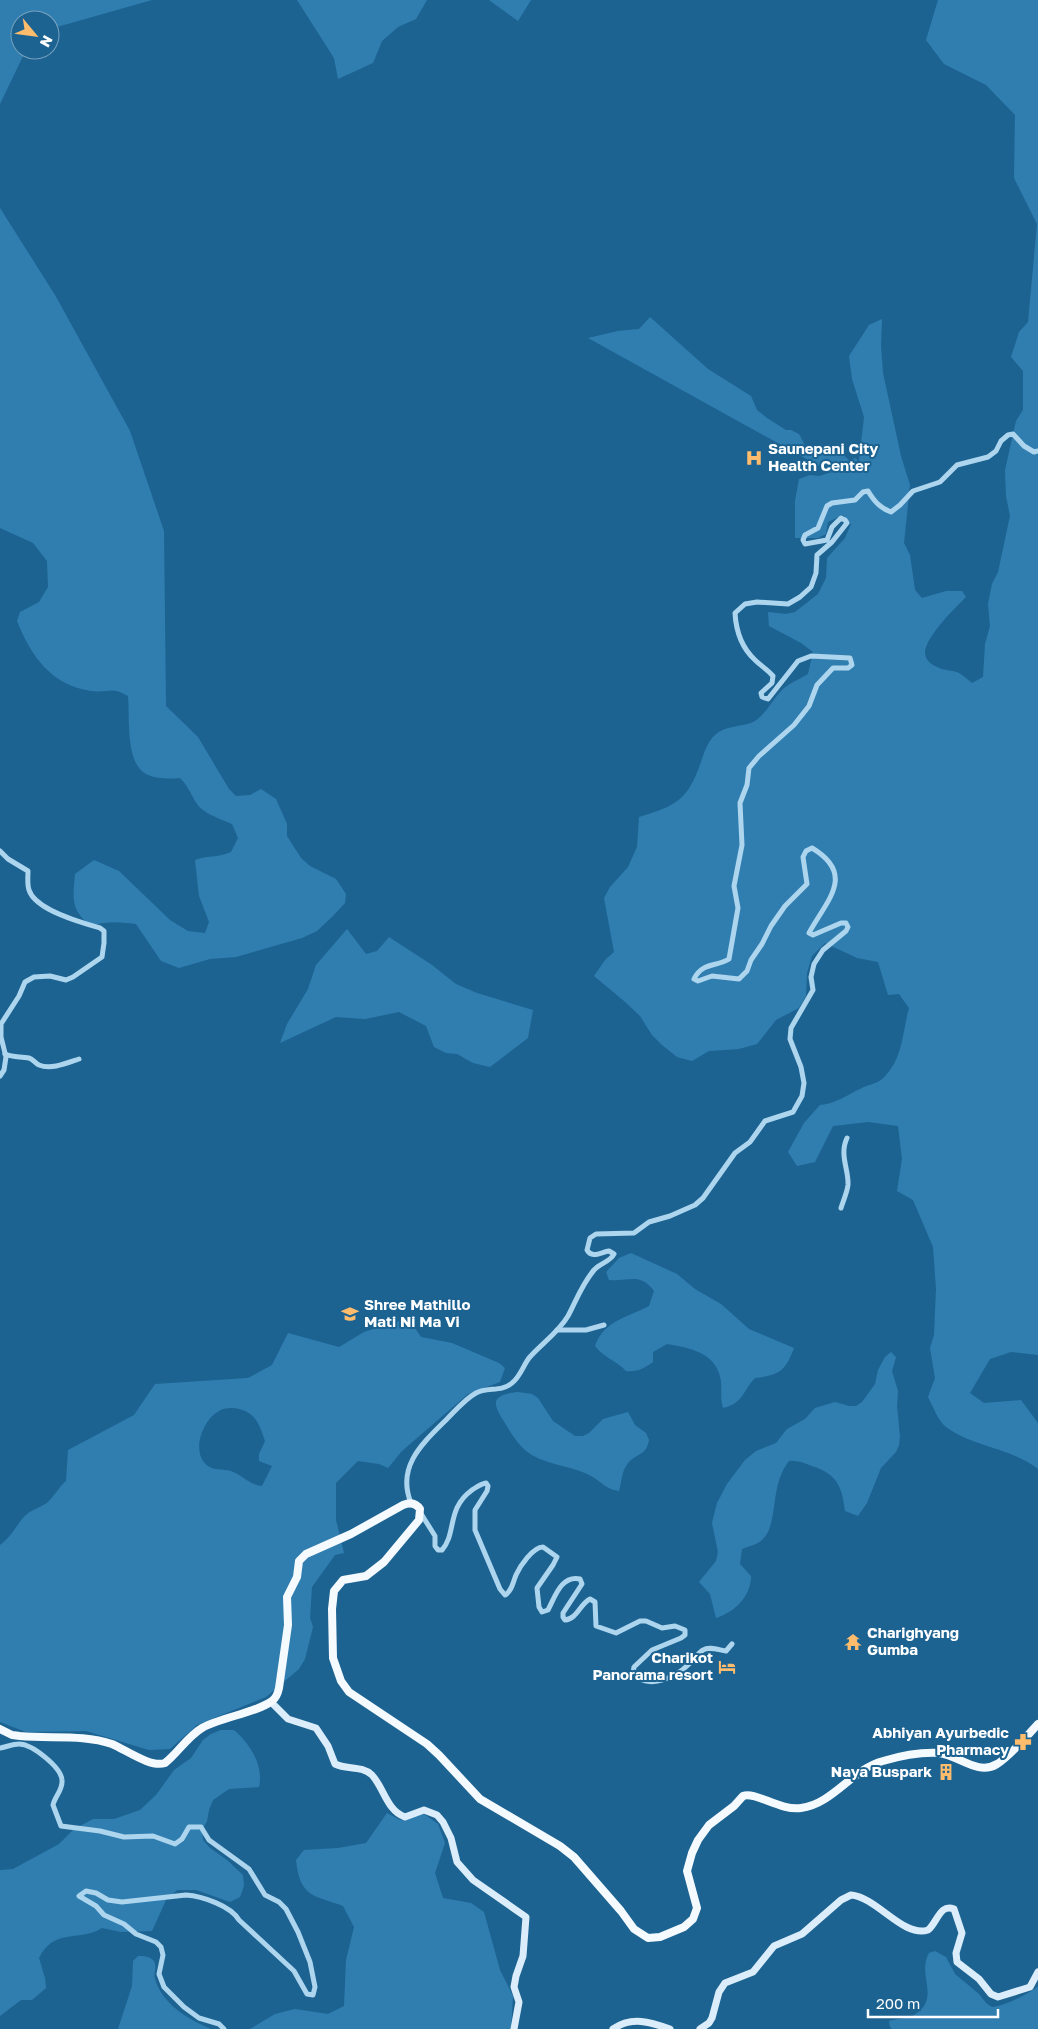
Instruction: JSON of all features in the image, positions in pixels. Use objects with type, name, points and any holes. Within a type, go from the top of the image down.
[{"type":"main road","points":[[0,1728],[12,1735],[99,1741],[114,1745],[151,1763],[162,1764],[173,1757],[190,1737],[202,1728],[271,1702],[276,1696],[280,1688],[288,1625],[287,1597],[297,1577],[301,1558],[410,1503],[418,1507],[420,1512],[416,1525],[378,1568],[366,1576],[343,1580],[336,1588],[332,1602],[332,1649],[336,1669],[341,1681],[353,1696],[416,1736],[435,1751],[480,1799],[554,1842],[574,1857],[621,1911],[634,1929],[648,1938],[660,1937],[684,1927],[693,1919],[697,1908],[687,1871],[692,1853],[698,1840],[709,1825],[734,1806],[743,1796],[754,1795],[770,1804],[786,1808],[808,1807],[874,1764],[908,1755],[941,1754],[969,1765],[993,1766],[1002,1760],[1038,1724]]},
{"type":"main road","points":[[271,1702],[288,1719],[316,1728],[328,1746],[335,1764],[369,1772],[381,1786],[395,1812],[405,1817],[424,1810],[437,1815],[451,1838],[455,1857],[463,1870],[482,1889],[526,1917],[523,1956],[514,1987],[519,2002],[514,2029]]},
{"type":"main road","points":[[700,2029],[709,2023],[712,2018],[719,1992],[725,1983],[753,1972],[774,1946],[802,1934],[841,1900],[851,1895],[863,1899],[903,1925],[916,1931],[928,1930],[943,1909],[950,1907],[954,1909],[962,1929],[962,1937],[956,1953],[958,1962],[979,1979],[994,1996],[1002,1997],[1030,1987],[1038,1972]]},
{"type":"main road","points":[[613,2029],[626,2022],[640,2020],[670,2029]]},
{"type":"street","points":[[410,1503],[406,1493],[409,1464],[427,1439],[463,1403],[476,1394],[485,1390],[507,1387],[514,1382],[527,1361],[541,1344],[568,1317],[577,1296],[594,1271],[601,1264],[612,1259],[614,1254],[609,1251],[594,1255],[589,1254],[587,1250],[590,1238],[596,1234],[634,1233],[649,1222],[678,1213],[695,1205],[704,1198],[731,1158],[750,1142],[764,1121],[793,1112],[797,1108],[802,1096],[804,1083],[801,1067],[790,1039],[791,1028],[812,990],[811,977],[814,964],[823,950],[846,931],[848,926],[846,923],[841,923],[813,935],[809,933],[835,888],[836,875],[833,868],[812,848],[806,851],[803,857],[807,884],[785,906],[771,926],[751,960],[747,971],[739,980],[712,976],[698,981],[694,979],[697,972],[715,962],[724,962],[729,959],[738,908],[734,886],[742,845],[740,803],[747,785],[749,768],[759,756],[794,725],[809,706],[817,685],[833,668],[848,668],[852,665],[850,658],[811,656],[798,661],[768,699],[762,697],[761,693],[772,682],[773,676],[754,660],[742,644],[736,630],[735,613],[745,604],[757,602],[788,604],[800,597],[811,587],[816,574],[815,561],[817,555],[832,542],[847,524],[841,518],[832,527],[827,540],[805,544],[803,540],[805,535],[818,528],[827,506],[832,503],[855,500],[863,492],[868,491],[875,502],[883,509],[891,512],[913,491],[940,482],[957,465],[988,457],[996,451],[1001,441],[1008,435],[1013,434],[1024,446],[1034,452],[1038,450]]},
{"type":"street","points":[[0,851],[8,859],[28,871],[27,882],[29,892],[35,900],[61,916],[100,928],[104,931],[102,957],[73,977],[66,980],[50,976],[34,977],[25,982],[16,1002],[1,1024],[1,1037],[5,1054],[4,1070],[0,1076]]},
{"type":"street","points":[[5,1054],[15,1058],[30,1058],[38,1064],[49,1066],[60,1066],[79,1059]]},
{"type":"street","points":[[841,1208],[848,1184],[844,1165],[845,1142],[847,1138]]},
{"type":"street","points":[[557,1330],[586,1330],[604,1325]]},
{"type":"street","points":[[420,1512],[435,1536],[435,1546],[438,1550],[442,1550],[448,1541],[458,1504],[480,1484],[486,1484],[488,1486],[487,1491],[475,1510],[475,1530],[500,1589],[505,1595],[509,1592],[516,1574],[534,1550],[542,1547],[557,1557],[537,1588],[539,1607],[542,1612],[548,1610],[561,1585],[576,1578],[580,1579],[582,1584],[563,1613],[565,1620],[573,1618],[586,1602],[594,1600],[596,1626],[610,1632],[616,1633],[646,1621],[662,1628],[675,1626],[685,1630],[685,1635],[681,1638],[652,1650],[634,1667],[633,1673],[648,1681],[664,1680],[688,1665],[702,1650],[710,1648],[726,1651],[732,1644]]},
{"type":"street","points":[[0,1748],[20,1744],[36,1749],[59,1770],[62,1780],[61,1789],[53,1805],[61,1826],[100,1831],[124,1838],[153,1836],[175,1844],[182,1839],[191,1826],[201,1827],[209,1840],[249,1869],[265,1895],[279,1902],[286,1909],[310,1962],[315,1986],[313,1995],[307,1994],[294,1971],[239,1920],[234,1912],[215,1903],[186,1895],[122,1902],[108,1900],[96,1893],[86,1891],[79,1896],[96,1906],[104,1915],[124,1924],[136,1934],[156,1942],[161,1947],[163,1955],[159,1974],[164,1987],[184,2007],[199,2018],[219,2024],[224,2029]]},
{"type":"shaded area","points":[[0,0],[152,0],[60,26],[60,10],[10,10],[10,60],[21,60],[0,104]]},
{"type":"shaded area","points":[[297,0],[427,0],[416,19],[398,27],[382,41],[373,63],[338,79],[334,58]]},
{"type":"shaded area","points":[[489,0],[531,0],[518,21]]},
{"type":"shaded area","points":[[938,0],[1038,0],[1038,1355],[1011,1352],[990,1359],[970,1393],[984,1403],[1021,1400],[1038,1423],[1038,1469],[1016,1456],[968,1439],[946,1427],[938,1417],[928,1397],[935,1378],[930,1348],[934,1335],[936,1289],[933,1247],[913,1200],[897,1191],[902,1159],[898,1126],[868,1122],[833,1126],[815,1162],[797,1166],[788,1152],[804,1123],[820,1105],[836,1101],[881,1080],[888,1073],[898,1056],[909,1008],[899,994],[888,995],[878,962],[857,958],[825,943],[812,956],[807,973],[806,996],[799,1008],[776,1020],[757,1044],[739,1049],[709,1051],[692,1061],[677,1057],[662,1045],[652,1035],[640,1016],[594,976],[605,960],[614,952],[604,898],[610,887],[628,867],[637,847],[639,817],[662,809],[679,800],[691,785],[708,744],[715,735],[727,728],[756,721],[778,694],[791,683],[808,674],[813,652],[801,643],[769,626],[768,612],[786,614],[795,612],[818,594],[826,578],[827,558],[845,538],[851,524],[843,515],[828,522],[826,534],[818,538],[795,538],[795,501],[799,479],[810,475],[819,476],[849,468],[859,461],[864,417],[852,379],[849,356],[869,325],[882,319],[883,373],[901,456],[910,485],[904,543],[910,555],[915,590],[922,598],[946,591],[962,591],[966,597],[935,631],[926,646],[925,656],[933,665],[959,673],[972,683],[983,677],[985,644],[990,626],[988,604],[992,584],[998,572],[1010,516],[1006,496],[1005,470],[1016,421],[1023,410],[1023,371],[1011,357],[1019,332],[1028,322],[1037,224],[1014,178],[1015,115],[986,85],[944,64],[926,40]]},
{"type":"shaded area","points":[[0,208],[55,295],[130,431],[164,531],[166,706],[198,737],[229,789],[236,796],[250,795],[261,789],[276,799],[287,824],[287,836],[301,858],[310,866],[336,879],[346,894],[345,903],[333,916],[317,931],[302,938],[236,957],[210,959],[179,968],[161,961],[136,924],[113,922],[91,926],[76,909],[74,903],[75,874],[94,860],[119,871],[170,920],[188,931],[205,933],[209,922],[199,896],[195,860],[231,852],[238,838],[232,824],[200,807],[180,778],[154,777],[146,774],[139,768],[132,750],[130,738],[128,696],[113,691],[91,691],[77,688],[54,675],[36,657],[17,621],[20,612],[39,602],[48,587],[47,561],[33,543],[0,528]]},
{"type":"shaded area","points":[[650,317],[708,369],[751,396],[757,410],[767,418],[786,430],[799,434],[807,449],[823,455],[839,451],[850,461],[855,458],[858,460],[851,465],[830,472],[588,338],[618,331],[639,329]]},
{"type":"shaded area","points":[[347,929],[366,954],[377,951],[389,937],[432,965],[456,984],[477,993],[533,1010],[528,1038],[490,1067],[473,1063],[457,1054],[446,1053],[434,1047],[426,1026],[399,1012],[365,1019],[336,1017],[280,1043],[287,1024],[308,989],[316,965]]},
{"type":"shaded area","points":[[631,1253],[677,1274],[695,1289],[721,1304],[749,1329],[794,1348],[784,1367],[776,1374],[755,1378],[735,1403],[723,1408],[719,1372],[708,1358],[694,1350],[667,1344],[653,1352],[653,1362],[640,1370],[626,1371],[595,1346],[604,1330],[618,1320],[649,1306],[654,1291],[649,1285],[634,1279],[609,1280],[606,1272],[619,1258]]},
{"type":"shaded area","points":[[408,1318],[421,1337],[452,1343],[499,1363],[505,1368],[500,1382],[468,1394],[402,1451],[388,1468],[379,1464],[358,1461],[336,1483],[336,1520],[344,1553],[335,1555],[312,1587],[310,1618],[313,1627],[305,1659],[299,1669],[266,1697],[197,1725],[170,1749],[149,1750],[86,1731],[26,1732],[0,1722],[0,1545],[10,1536],[25,1516],[48,1502],[66,1481],[68,1450],[134,1415],[155,1384],[248,1378],[272,1365],[288,1333],[339,1347],[364,1332]],"holes":[[[234,1408],[247,1412],[255,1419],[263,1435],[265,1441],[259,1454],[259,1461],[272,1466],[262,1486],[254,1484],[231,1471],[209,1467],[200,1455],[199,1448],[202,1433],[209,1420],[222,1409]]]},
{"type":"shaded area","points":[[891,1352],[896,1357],[892,1371],[898,1391],[899,1445],[896,1452],[881,1468],[867,1503],[858,1516],[845,1511],[840,1488],[833,1477],[820,1469],[798,1461],[789,1461],[779,1481],[768,1532],[758,1543],[742,1549],[740,1564],[751,1576],[748,1590],[741,1602],[729,1612],[716,1618],[710,1594],[699,1582],[716,1561],[718,1552],[712,1523],[717,1503],[727,1484],[745,1460],[756,1451],[776,1443],[787,1429],[805,1419],[815,1408],[835,1402],[856,1406],[862,1402],[875,1384],[878,1370],[885,1357]]},
{"type":"shaded area","points":[[518,1392],[532,1394],[538,1398],[553,1421],[575,1436],[583,1436],[589,1433],[603,1419],[628,1412],[635,1425],[646,1433],[649,1440],[646,1449],[626,1466],[619,1491],[608,1488],[586,1473],[539,1459],[524,1449],[510,1432],[496,1405],[496,1401],[502,1395]]},
{"type":"shaded area","points":[[221,1730],[234,1730],[250,1748],[258,1763],[260,1779],[259,1787],[229,1789],[213,1800],[207,1821],[202,1830],[203,1840],[210,1848],[243,1875],[244,1886],[240,1897],[230,1902],[196,1890],[177,1890],[166,1900],[152,1931],[121,1932],[102,1928],[94,1932],[52,1942],[45,1948],[39,1958],[46,1988],[32,2000],[21,2000],[0,2016],[0,1870],[13,1869],[59,1844],[74,1829],[93,1819],[114,1819],[140,1810],[156,1795],[174,1770],[191,1758],[203,1740]]},
{"type":"shaded area","points":[[387,1813],[400,1820],[424,1814],[438,1824],[445,1843],[435,1873],[443,1898],[471,1903],[484,1912],[500,1970],[513,1996],[511,2029],[250,2029],[275,2014],[295,2009],[328,2014],[344,2006],[346,1960],[354,1927],[343,1906],[316,1897],[305,1888],[301,1882],[296,1860],[304,1850],[338,1848],[366,1843]]},
{"type":"shaded area","points":[[935,1951],[946,1957],[955,1974],[992,2007],[1016,1999],[1038,1986],[1038,2029],[892,2029],[889,2021],[912,2016],[926,2002],[928,1995],[926,1962],[929,1953]]},
{"type":"shaded area","points":[[138,1956],[148,1957],[154,1962],[155,1979],[170,2004],[185,2016],[211,2029],[118,2029],[132,1986],[133,1961]]},
{"type":"place","name":"Saunepani City Health Center","points":[[754,458]]},
{"type":"place","name":"Shree Mathillo Mati Ni Ma Vi","points":[[350,1314]]},
{"type":"place","name":"Charighyang Gumba","points":[[853,1642]]},
{"type":"place","name":"Charikot Panorama resort","points":[[727,1667]]},
{"type":"place","name":"Abhiyan Ayurbedic Pharmacy","points":[[1023,1742]]},
{"type":"place","name":"Naya Buspark","points":[[946,1772]]}]
